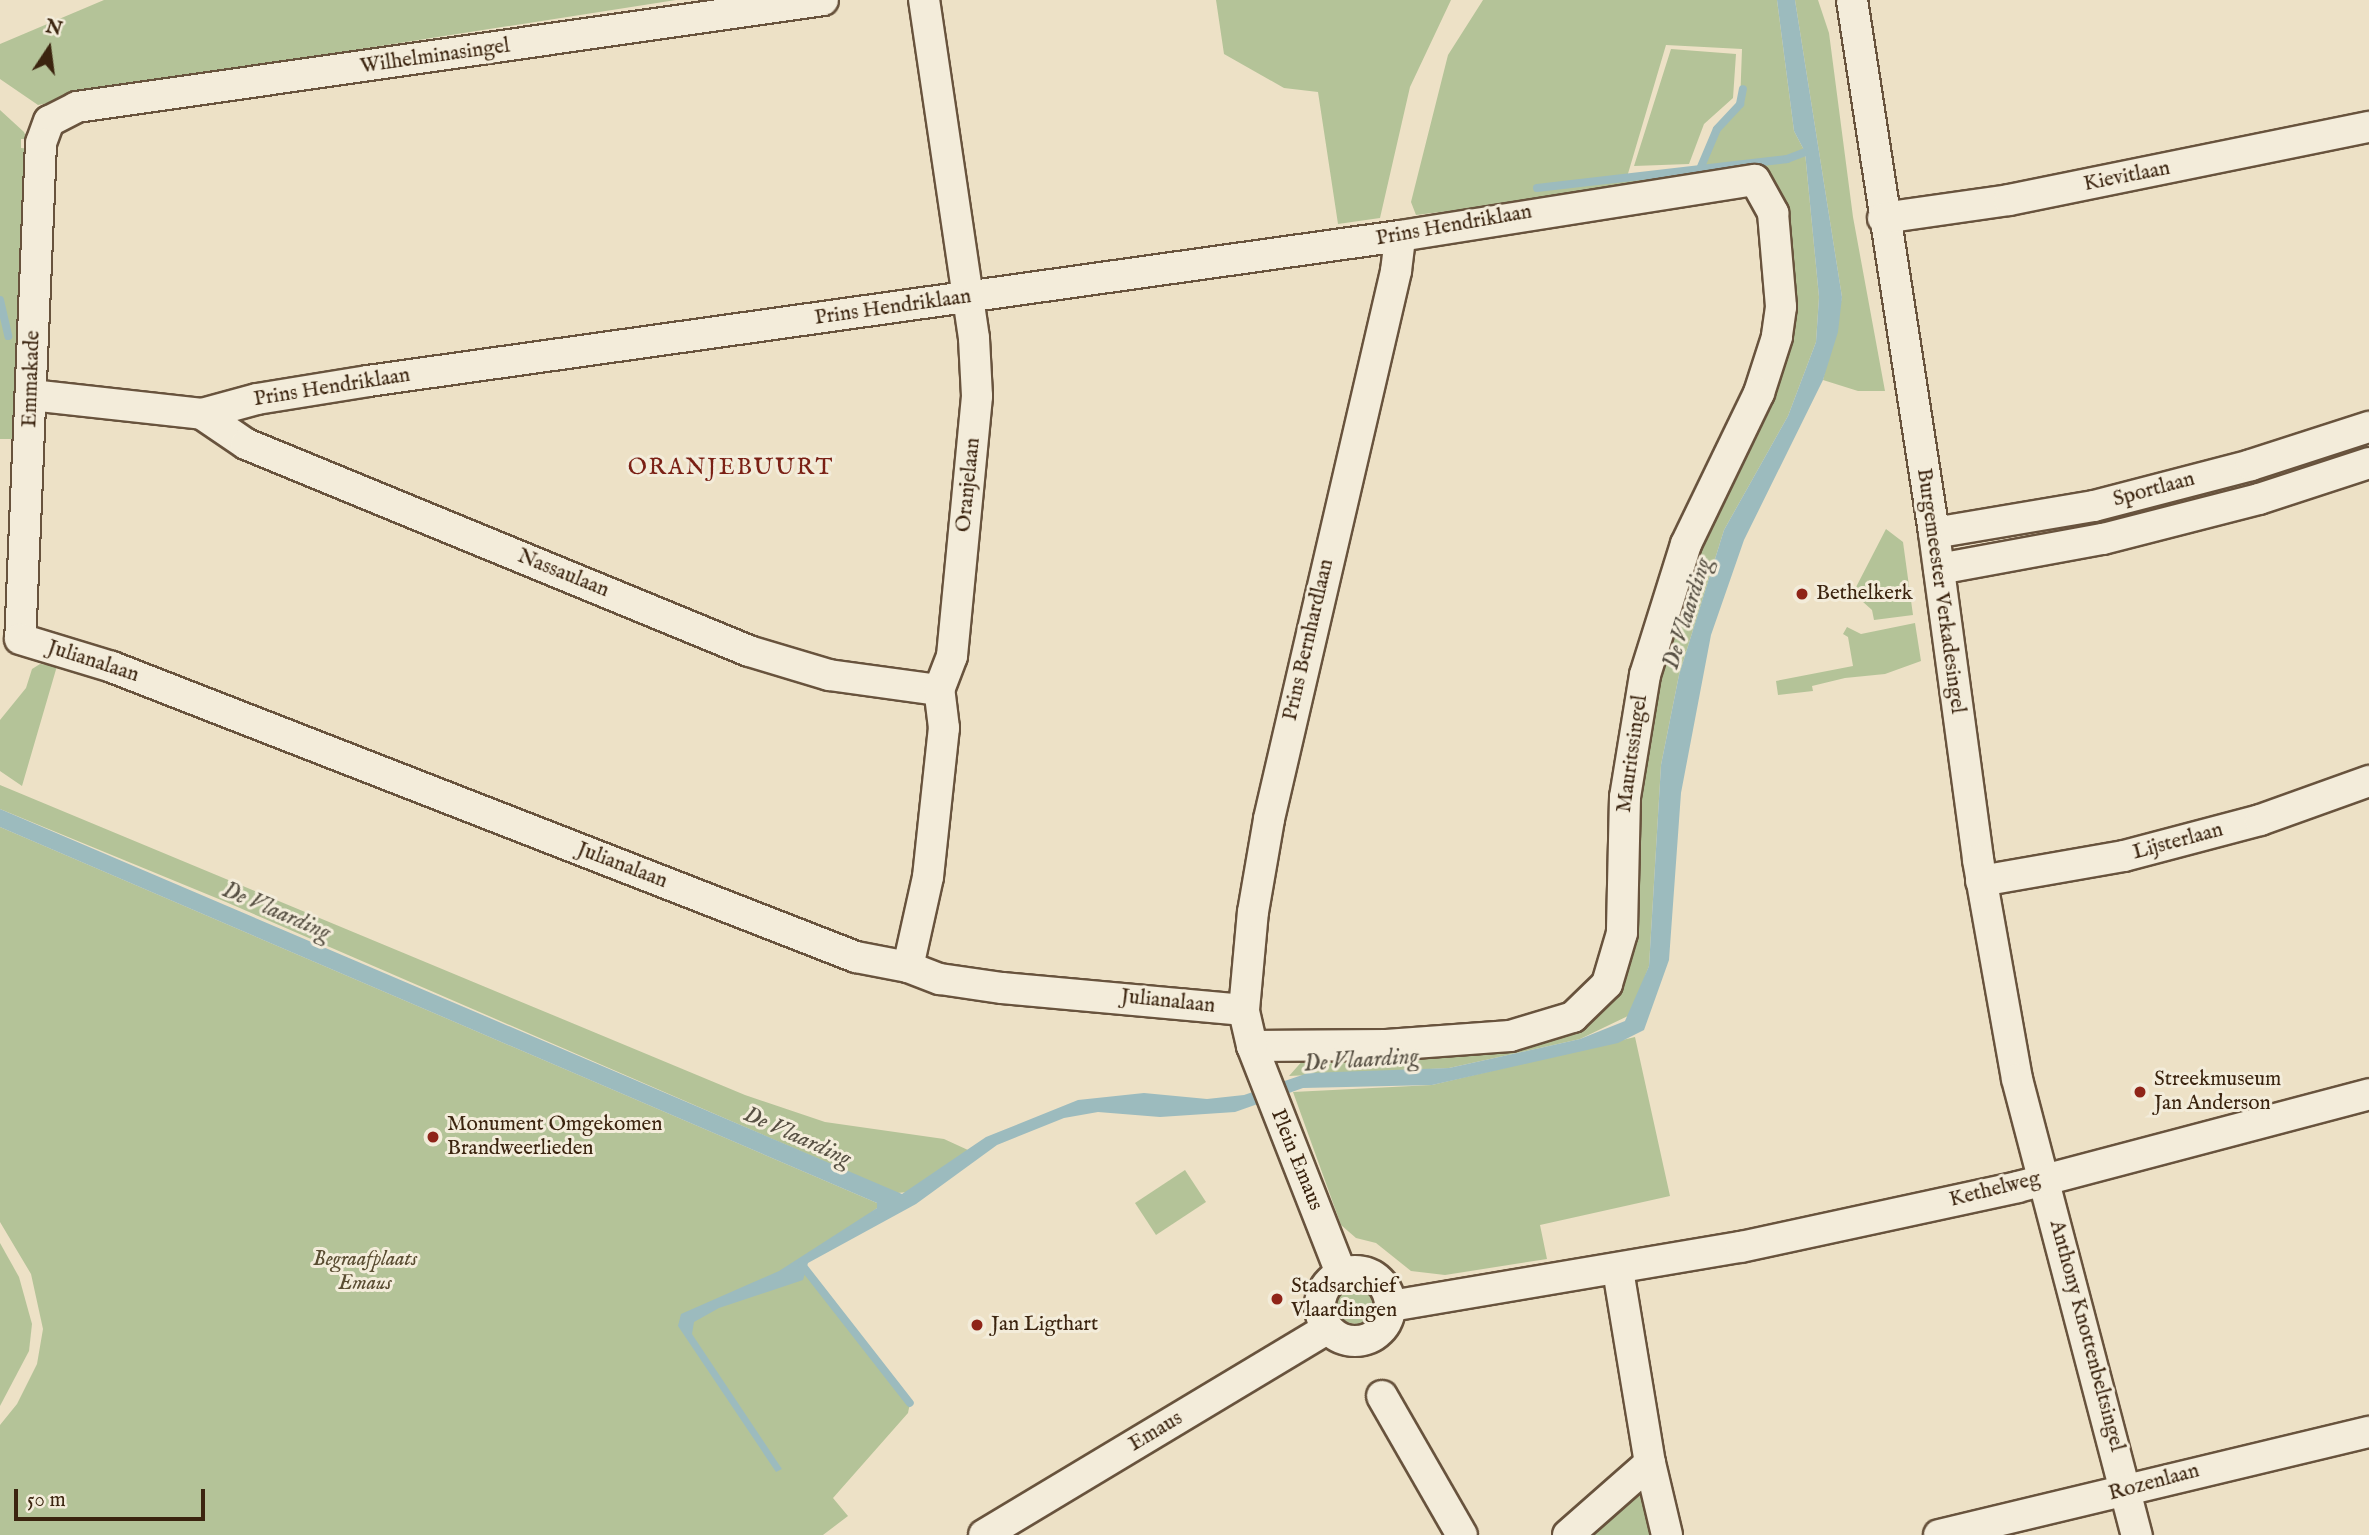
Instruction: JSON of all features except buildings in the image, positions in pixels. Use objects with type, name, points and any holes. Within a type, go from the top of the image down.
[{"type":"street","name":"Wilhelminasingel","points":[[49,121],[77,107],[823,0]]},
{"type":"street","name":"Oranjelaan","points":[[908,967],[928,877],[944,728],[939,691],[952,656],[978,396],[968,297],[924,0]]},
{"type":"street","name":"Burgemeester Verkadesingel","points":[[1852,0],[1868,83],[1883,218],[1934,533],[1981,881],[2017,1079],[2043,1179]]},
{"type":"street","name":"Emmakade","points":[[20,639],[41,143],[49,121]]},
{"type":"street","name":"Kievitlaan","points":[[1883,218],[2009,200],[2369,127]]},
{"type":"street","name":"Prins Hendriklaan","points":[[32,395],[202,414],[257,399],[368,382],[1400,236],[1755,180]]},
{"type":"street","name":"Mauritssingel","points":[[1256,1058],[1510,1036],[1573,1017],[1607,984],[1622,933],[1625,797],[1645,676],[1686,544],[1759,393],[1777,337],[1779,274],[1773,213],[1755,180]]},
{"type":"street","name":"Prins Bernhardlaan","points":[[1256,1058],[1244,1010],[1253,912],[1269,819],[1396,271],[1400,236]]},
{"type":"street","name":"Nassaulaan","points":[[202,414],[246,444],[771,659],[829,675],[939,691]]},
{"type":"street","name":"Sportlaan","points":[[1934,533],[2094,506],[2250,465],[2369,427]]},
{"type":"street","name":"Sportlaan","points":[[1939,569],[2103,539],[2259,499],[2369,463]]},
{"type":"street","name":"Julianalaan","points":[[20,639],[112,667],[856,957],[908,967],[940,979],[1002,988],[1244,1010]]},
{"type":"street","name":"Lijsterlaan","points":[[1981,881],[2124,856],[2260,820],[2369,782]]},
{"type":"street","name":"Plein Emaus","points":[[1256,1058],[1341,1273]]},
{"type":"street","name":"Kethelweg","points":[[1618,1270],[1741,1248],[2043,1179],[2369,1094]]},
{"type":"street","name":"Anthony Knottenbeltsingel","points":[[2043,1179],[2141,1484],[2137,1535]]},
{"type":"street","points":[[1359,1270],[1375,1277],[1386,1289],[1391,1306],[1383,1328],[1364,1340],[1344,1339],[1328,1328],[1321,1297],[1341,1273],[1359,1270]]},
{"type":"street","points":[[1391,1306],[1618,1270],[1650,1463],[1667,1535]]},
{"type":"street","name":"Emaus","points":[[984,1535],[1328,1328]]},
{"type":"street","points":[[1382,1396],[1462,1535]]},
{"type":"street","name":"Rozenlaan","points":[[1939,1535],[2141,1484],[2369,1432]]},
{"type":"street","points":[[1568,1535],[1650,1463]]},
{"type":"green space","points":[[104,0],[676,0],[226,70],[38,105],[0,79],[0,44]]},
{"type":"green space","points":[[1216,0],[1451,0],[1410,87],[1380,218],[1338,224],[1318,92],[1284,88],[1224,54]]},
{"type":"green space","points":[[1483,0],[1777,0],[1794,131],[1805,152],[1819,297],[1816,342],[1788,416],[1724,530],[1679,675],[1661,765],[1649,966],[1630,1015],[1580,1039],[1449,1068],[1289,1076],[1305,1058],[1383,1053],[1597,1006],[1629,847],[1655,658],[1783,337],[1751,174],[1416,215],[1411,202],[1448,55]],"holes":[[[1666,45],[1742,49],[1740,104],[1717,129],[1700,169],[1627,177]]]},
{"type":"green space","points":[[1795,0],[1818,0],[1829,33],[1853,217],[1885,391],[1858,391],[1823,380],[1842,297]]},
{"type":"green space","points":[[1671,49],[1736,54],[1733,98],[1704,124],[1689,164],[1634,166]]},
{"type":"green space","points":[[0,110],[24,132],[27,139],[21,139],[21,148],[32,149],[21,439],[0,439]]},
{"type":"green space","points":[[1886,529],[1903,542],[1913,615],[1874,620],[1872,610],[1853,593]]},
{"type":"green space","points":[[1915,623],[1921,661],[1885,674],[1845,678],[1812,686],[1813,691],[1778,695],[1776,681],[1853,666],[1848,637],[1843,634],[1847,627],[1861,634]]},
{"type":"green space","points":[[40,664],[57,666],[22,786],[0,771],[0,720],[26,688],[32,669]]},
{"type":"green space","points":[[0,785],[745,1095],[825,1122],[944,1139],[968,1150],[909,1192],[897,1193],[226,902],[0,809]]},
{"type":"green space","name":"Begraafplaats Emaus","points":[[0,827],[877,1203],[877,1208],[802,1265],[910,1403],[908,1413],[833,1498],[848,1516],[823,1535],[0,1535],[0,1425],[17,1404],[37,1364],[43,1329],[31,1274],[0,1222]]},
{"type":"green space","points":[[1635,1037],[1670,1196],[1540,1225],[1547,1259],[1445,1275],[1411,1271],[1376,1243],[1356,1238],[1341,1225],[1293,1092],[1432,1085]]},
{"type":"green space","points":[[1185,1170],[1206,1202],[1156,1235],[1135,1203]]},
{"type":"green space","points":[[0,1243],[19,1277],[32,1324],[29,1351],[0,1406]]},
{"type":"green space","points":[[1356,1286],[1369,1292],[1375,1305],[1369,1318],[1356,1324],[1343,1318],[1337,1305],[1343,1292]]},
{"type":"green space","points":[[1638,1491],[1644,1495],[1654,1535],[1583,1535]]},
{"type":"water","points":[[1777,0],[1795,0],[1842,297],[1838,332],[1823,380],[1744,540],[1711,635],[1681,793],[1669,960],[1644,1030],[1618,1043],[1432,1085],[1303,1088],[1235,1112],[1160,1117],[1098,1112],[1064,1118],[997,1145],[916,1204],[808,1263],[803,1280],[719,1308],[694,1322],[692,1334],[782,1469],[776,1472],[678,1326],[681,1314],[779,1271],[877,1208],[877,1203],[0,827],[0,809],[902,1194],[986,1137],[1078,1100],[1144,1093],[1207,1099],[1244,1095],[1308,1073],[1449,1068],[1580,1039],[1625,1021],[1649,966],[1661,765],[1679,675],[1724,530],[1788,416],[1816,342],[1819,297],[1805,152],[1794,131]]},
{"type":"waterway","points":[[1700,169],[1717,129],[1740,104],[1743,89]]},
{"type":"waterway","points":[[1537,188],[1787,159],[1805,152]]},
{"type":"waterway","points":[[0,300],[8,336]]},
{"type":"waterway","points":[[802,1265],[910,1403]]},
{"type":"place","name":"Bethelkerk","points":[[1802,594]]},
{"type":"place","name":"Streekmuseum Jan Anderson","points":[[2140,1092]]},
{"type":"place","name":"Monument Omgekomen Brandweerlieden","points":[[433,1137]]},
{"type":"place","name":"Stadsarchief Vlaardingen","points":[[1277,1299]]},
{"type":"place","name":"Jan Ligthart","points":[[977,1325]]},
{"type":"district","name":"ORANJEBUURT","points":[[731,468]]},
{"type":"water label","name":"De Vlaarding","points":[[1688,614]]},
{"type":"water label","name":"De Vlaarding","points":[[276,912]]},
{"type":"water label","name":"De Vlaarding","points":[[1361,1061]]},
{"type":"water label","name":"De Vlaarding","points":[[797,1137]]}]
